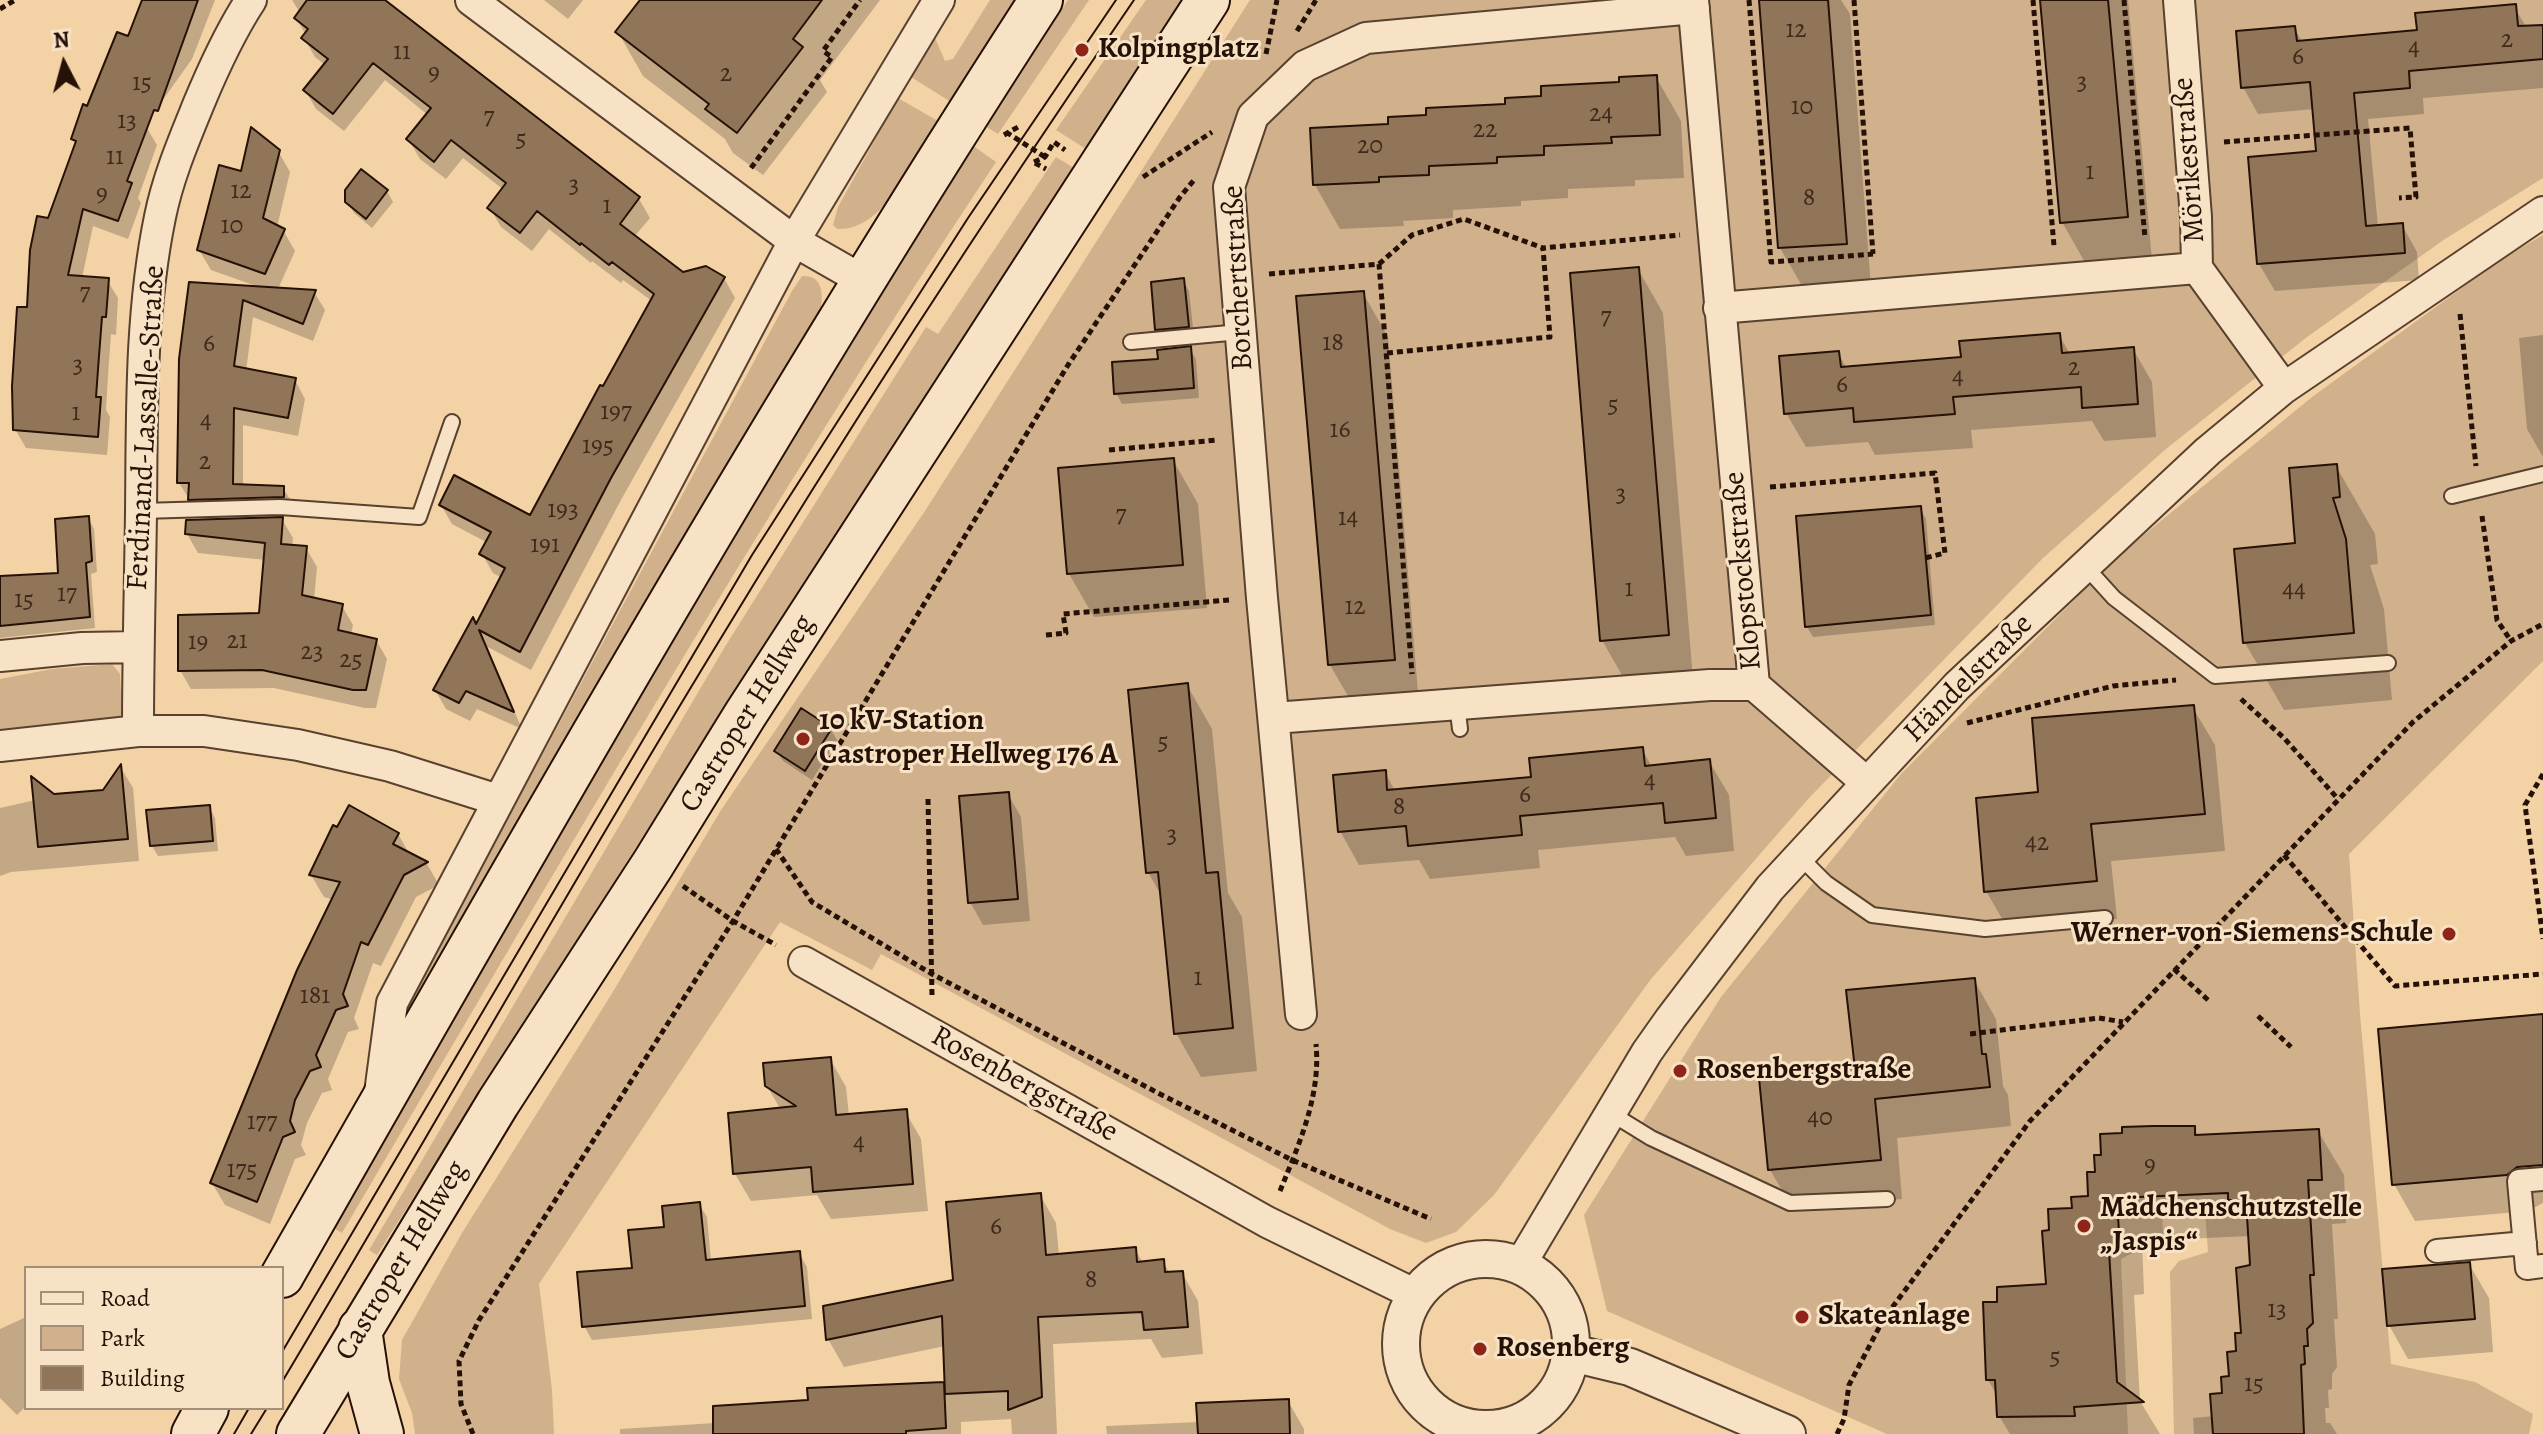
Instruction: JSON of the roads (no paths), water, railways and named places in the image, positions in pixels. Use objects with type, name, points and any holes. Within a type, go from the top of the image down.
[{"type":"main road","points":[[284,1272],[692,566],[962,121],[1041,0]]},
{"type":"main road","name":"Castroper Hellweg","points":[[298,1434],[498,1103],[1208,0]]},
{"type":"main road","points":[[360,1329],[368,1383],[382,1434]]},
{"type":"main road","points":[[193,1434],[206,1410]]},
{"type":"street","name":"Ferdinand-Lassalle-Straße","points":[[138,731],[145,326],[160,216],[174,165],[211,74],[236,22],[251,0]]},
{"type":"street","points":[[471,0],[794,241],[864,281]]},
{"type":"street","points":[[378,1107],[392,1003],[794,241],[939,0]]},
{"type":"street","name":"Mörikestraße","points":[[2179,0],[2197,268],[2284,388]]},
{"type":"street","name":"Klopstockstraße","points":[[1693,4],[1754,685],[1867,783]]},
{"type":"street","name":"Borchertstraße","points":[[1301,1014],[1262,598],[1229,187],[1253,116],[1305,66],[1366,38],[1693,4]]},
{"type":"street","name":"Händelstraße","points":[[1520,1265],[1647,1052],[1671,1018],[1770,888],[1957,686],[2208,451],[2284,388],[2543,212]]},
{"type":"street","points":[[1719,308],[2197,268]]},
{"type":"street","points":[[0,656],[82,648],[138,647]]},
{"type":"street","points":[[1274,718],[1415,708],[1459,716],[1710,685],[1754,685]]},
{"type":"street","points":[[0,746],[138,731],[204,731],[298,745],[390,766],[498,800]]},
{"type":"street","name":"Rosenbergstraße","points":[[804,962],[1267,1222],[1416,1295]]},
{"type":"street","points":[[2543,1179],[2519,1181],[2527,1268],[2543,1266]]},
{"type":"street","points":[[2437,1251],[2525,1243]]},
{"type":"street","points":[[1491,1258],[1520,1265],[1543,1280],[1560,1301],[1571,1326],[1572,1353],[1564,1383],[1545,1407],[1520,1424],[1480,1430],[1436,1426],[1416,1395],[1402,1363],[1401,1327],[1416,1295],[1436,1274],[1463,1261],[1491,1258]]},
{"type":"street","points":[[1572,1353],[1630,1367],[1787,1434]]},
{"type":"lane","points":[[1131,342],[1240,332]]},
{"type":"lane","points":[[141,511],[280,507],[419,517],[452,422]]},
{"type":"lane","points":[[2452,496],[2543,474]]},
{"type":"lane","points":[[2085,566],[2114,598],[2215,676],[2388,663]]},
{"type":"lane","points":[[1799,856],[1826,883],[1872,915],[1985,929],[2105,918]]},
{"type":"lane","points":[[1612,1114],[1651,1138],[1790,1203],[1887,1199]]},
{"type":"tram line","points":[[284,1349],[752,555],[968,218],[1116,0]]},
{"type":"tram line","points":[[284,1379],[604,833],[764,568],[919,322],[1134,0]]},
{"type":"tram line","points":[[234,1434],[248,1410]]},
{"type":"tram line","points":[[251,1434],[266,1410]]},
{"type":"place","name":"Kolpingplatz","points":[[1082,50]]},
{"type":"place","name":"10 kV-Station Castroper Hellweg 176 A","points":[[803,739]]},
{"type":"place","name":"Werner-von-Siemens-Schule","points":[[2449,934]]},
{"type":"place","name":"Rosenbergstraße","points":[[1680,1071]]},
{"type":"place","name":"Mädchenschutzstelle „Jaspis“","points":[[2084,1226]]},
{"type":"place","name":"Skateanlage","points":[[1802,1317]]},
{"type":"place","name":"Rosenberg","points":[[1480,1349]]}]
